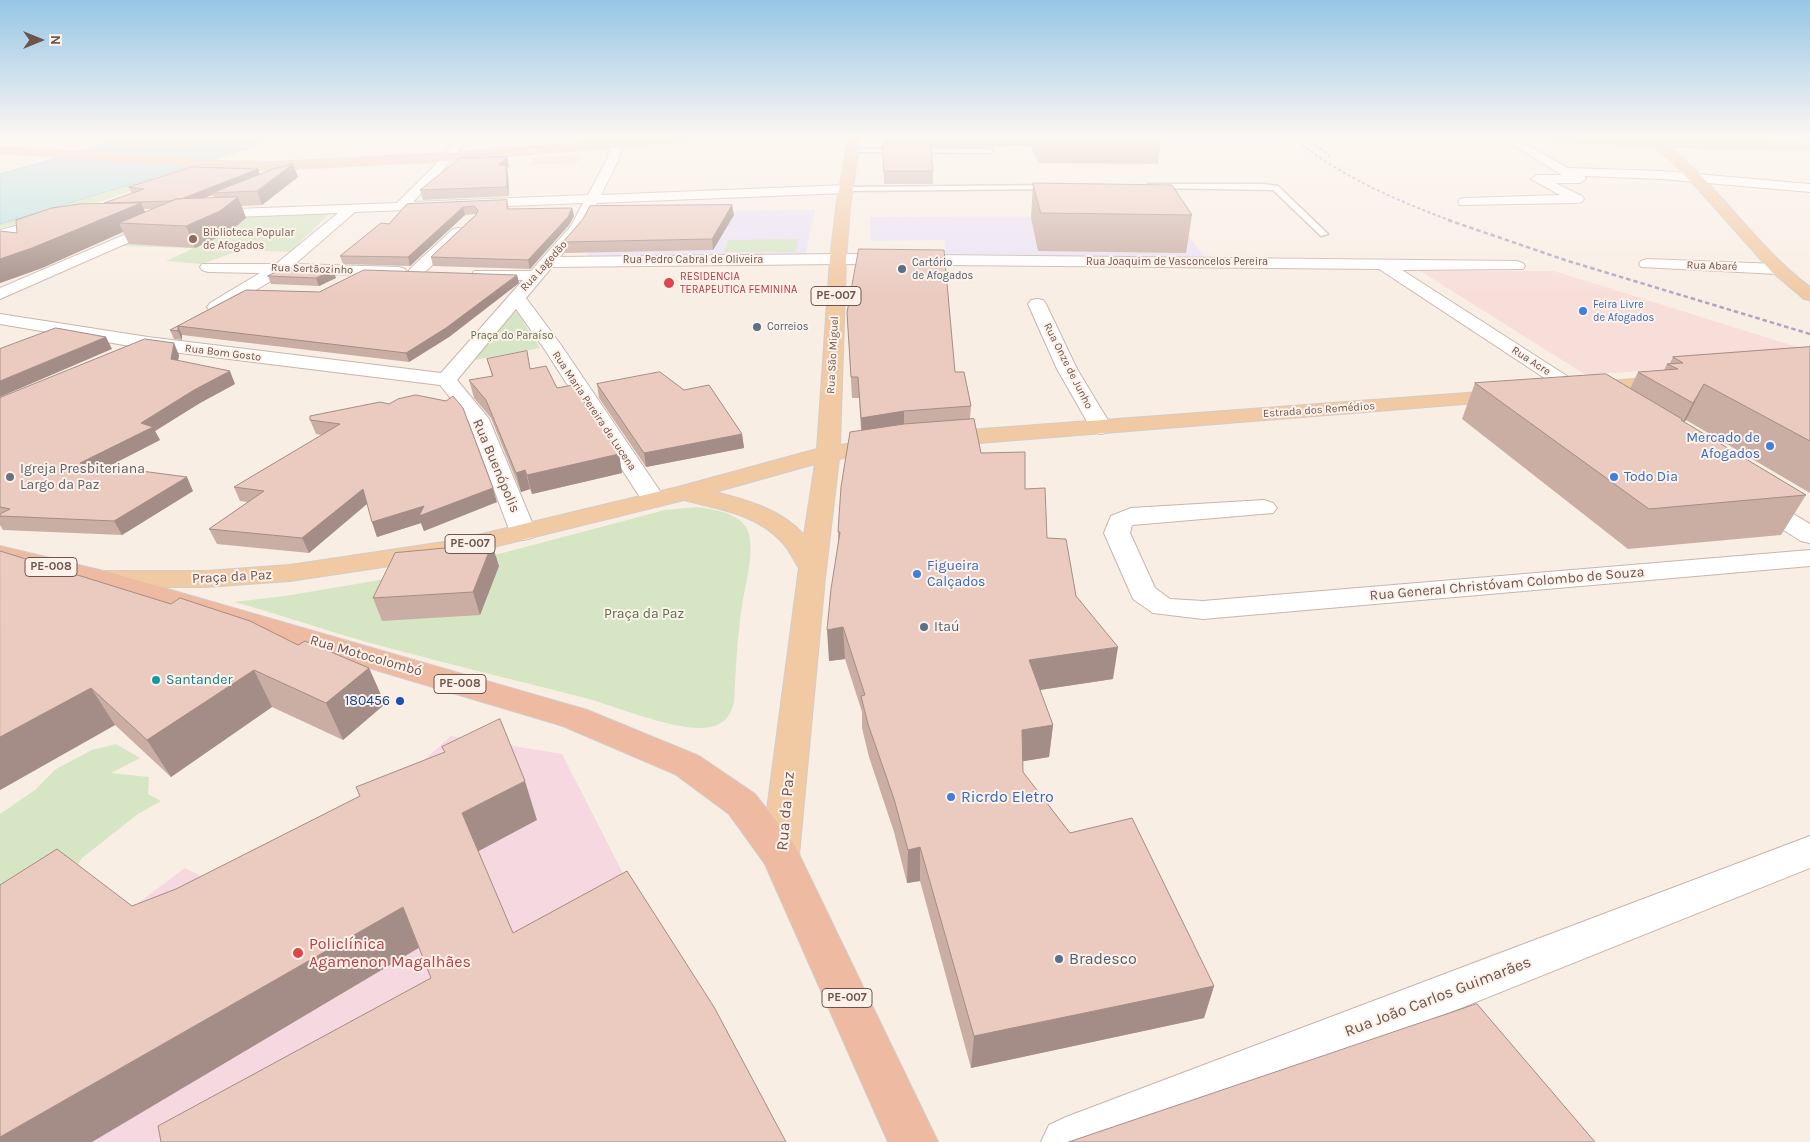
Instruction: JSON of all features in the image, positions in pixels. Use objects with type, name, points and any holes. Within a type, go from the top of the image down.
[{"type":"highway","name":"Rua Motocolombó","points":[[0,554],[102,579],[575,718],[687,766],[742,804],[780,855]]},
{"type":"highway","name":"Rua da Paz","points":[[780,855],[912,1142]]},
{"type":"main road","name":"Rua São Miguel","points":[[828,454],[838,259],[846,191]]},
{"type":"main road","points":[[1707,191],[1778,269],[1810,295]]},
{"type":"main road","name":"Estrada dos Remédios","points":[[828,454],[914,442],[1689,380]]},
{"type":"main road","name":"Praça da Paz","points":[[102,579],[206,579],[290,574],[457,548],[684,493],[828,454]]},
{"type":"main road","name":"Rua da Paz","points":[[780,855],[812,567],[828,454]]},
{"type":"main road","points":[[684,493],[743,506],[762,515],[788,533],[812,567]]},
{"type":"street","points":[[401,206],[415,191]]},
{"type":"street","name":"Rua Lagedão","points":[[446,380],[577,228],[597,191]]},
{"type":"street","points":[[222,198],[196,211],[352,208],[782,191]]},
{"type":"street","points":[[1465,202],[1577,199],[1562,191]]},
{"type":"street","points":[[197,317],[246,291],[282,267],[352,208]]},
{"type":"street","points":[[0,294],[170,217],[143,215]]},
{"type":"street","points":[[0,234],[30,225],[66,218]]},
{"type":"street","points":[[416,272],[471,219]]},
{"type":"street","name":"Rua Pedro Cabral de Oliveira","points":[[549,262],[838,259]]},
{"type":"street","name":"Rua Joaquim de Vasconcelos Pereira","points":[[838,259],[1517,266]]},
{"type":"street","name":"Rua Acre","points":[[1382,264],[1600,406]]},
{"type":"street","name":"Rua Abaré","points":[[1647,264],[1778,269]]},
{"type":"street","name":"Rua Sertãozinho","points":[[208,267],[282,267],[434,273]]},
{"type":"street","points":[[336,287],[364,271]]},
{"type":"street","points":[[462,274],[536,276]]},
{"type":"street","points":[[246,291],[275,292]]},
{"type":"street","name":"Rua Maria Pereira de Lucena","points":[[516,298],[554,350],[654,500]]},
{"type":"street","name":"Rua Onze de Junho","points":[[1037,304],[1067,369],[1101,427]]},
{"type":"street","name":"Rua Bom Gosto","points":[[0,319],[148,344],[446,380]]},
{"type":"street","points":[[122,355],[148,344],[173,330]]},
{"type":"street","name":"Rua Buenópolis","points":[[446,380],[478,419],[523,532]]},
{"type":"street","points":[[1743,494],[1810,536]]},
{"type":"street","name":"Rua General Christóvam Colombo de Souza","points":[[1264,508],[1131,516],[1120,521],[1117,533],[1143,593],[1163,606],[1204,610],[1810,558]]},
{"type":"street","name":"Rua João Carlos Guimarães","points":[[1066,1142],[1810,852]]},
{"type":"lane","points":[[1279,191],[1324,234]]},
{"type":"shaded area","points":[[815,210],[805,257],[584,259],[626,211]]},
{"type":"shaded area","points":[[1173,216],[1205,257],[946,254],[945,240],[870,241],[870,217]]},
{"type":"shaded area","name":"Feira Livre de Afogados","points":[[1420,271],[1554,271],[1810,351],[1810,358],[1586,375]]},
{"type":"shaded area","name":"Policlínica Agamenon Magalhães","points":[[451,736],[562,754],[632,891],[200,1142],[0,1142],[0,1006],[185,868],[236,894],[414,769]]},
{"type":"green space","points":[[85,191],[130,191],[67,213],[0,228],[0,215]]},
{"type":"green space","points":[[328,212],[328,215],[290,252],[241,250],[202,264],[166,261],[194,248],[119,246],[188,218]]},
{"type":"green space","points":[[798,239],[796,252],[724,252],[728,240]]},
{"type":"green space","name":"Praça do Paraíso","points":[[517,312],[540,348],[469,361],[510,313]]},
{"type":"green space","name":"Praça da Paz","points":[[697,507],[724,512],[737,518],[746,527],[750,544],[749,566],[739,630],[734,702],[727,718],[714,726],[702,728],[661,722],[589,699],[437,661],[234,602],[285,596],[374,581],[499,554],[665,510]]},
{"type":"green space","points":[[116,744],[140,758],[111,773],[149,777],[148,794],[161,801],[138,814],[82,858],[61,891],[0,928],[0,814],[35,790],[56,769],[92,750]]},
{"type":"water","points":[[0,191],[107,191],[0,224]]},
{"type":"building","points":[[137,191],[201,191],[171,201],[104,203]]},
{"type":"building","points":[[216,191],[250,191],[212,193]]},
{"type":"building","points":[[1035,191],[1176,191],[1192,215],[1041,213]]},
{"type":"building","points":[[238,197],[220,211],[186,226],[119,223],[176,199]]},
{"type":"building","points":[[507,200],[507,209],[572,208],[568,217],[528,260],[431,257],[476,215],[478,210],[474,206],[463,207],[408,257],[340,256],[381,223],[389,224],[407,204]]},
{"type":"building","points":[[141,203],[32,248],[0,259],[0,231],[17,233],[16,220],[52,208],[80,204]]},
{"type":"building","points":[[732,205],[712,239],[563,242],[583,219],[590,206]]},
{"type":"building","points":[[859,249],[944,250],[955,372],[964,372],[971,406],[904,411],[861,418],[858,377],[851,377],[847,313]]},
{"type":"building","points":[[284,268],[333,270],[316,278],[268,276]]},
{"type":"building","points":[[364,270],[517,275],[446,328],[406,353],[178,326],[178,331],[170,330],[246,290],[319,292]]},
{"type":"building","points":[[56,328],[106,337],[0,381],[0,349]]},
{"type":"building","points":[[145,339],[174,343],[171,359],[230,371],[194,390],[141,423],[153,427],[80,463],[187,477],[114,521],[0,516],[0,514],[10,509],[0,507],[0,398]]},
{"type":"building","points":[[1810,347],[1810,441],[1704,384],[1693,403],[1638,372],[1678,369],[1667,364],[1683,363],[1673,357]]},
{"type":"building","points":[[527,351],[530,369],[546,366],[557,388],[573,385],[619,454],[527,475],[525,470],[516,473],[486,400],[469,380],[493,376],[487,359]]},
{"type":"building","points":[[660,372],[684,390],[709,385],[742,434],[644,453],[597,384]]},
{"type":"building","points":[[1606,374],[1806,495],[1649,509],[1475,383]]},
{"type":"building","points":[[416,395],[446,401],[453,396],[463,408],[493,488],[419,516],[424,506],[372,522],[363,489],[302,538],[209,529],[264,491],[234,487],[340,424],[310,420],[310,416],[380,402],[389,404],[398,399]]},
{"type":"building","points":[[974,419],[981,453],[1025,452],[1025,489],[1045,488],[1047,538],[1066,539],[1076,596],[1118,647],[1029,660],[1053,725],[1022,730],[1023,772],[1070,833],[1132,818],[1214,986],[974,1036],[920,847],[908,850],[894,799],[868,724],[861,696],[865,695],[843,627],[827,630],[840,532],[838,532],[841,487],[850,432],[904,424]]},
{"type":"building","points":[[492,544],[473,592],[373,598],[395,553]]},
{"type":"building","points":[[0,551],[171,604],[180,598],[250,621],[298,645],[305,641],[369,668],[326,703],[254,670],[147,740],[91,688],[0,737]]},
{"type":"building","points":[[500,719],[525,781],[462,813],[513,933],[627,871],[714,1007],[786,1142],[161,1142],[158,1126],[431,978],[403,907],[0,1137],[0,885],[57,849],[132,906],[176,889],[360,796],[356,787],[445,752],[442,747]]},
{"type":"building","points":[[1477,1004],[1595,1142],[1069,1142]]},
{"type":"railway","points":[[1380,191],[1452,221]]},
{"type":"railway","points":[[1448,220],[1568,261],[1810,334]]},
{"type":"place","name":"Biblioteca Popular de Afogados","points":[[193,239]]},
{"type":"place","name":"Cartório de Afogados","points":[[902,269]]},
{"type":"place","name":"RESIDENCIA TERAPEUTICA FEMININA","points":[[669,283]]},
{"type":"place","name":"Feira Livre de Afogados","points":[[1583,311]]},
{"type":"place","name":"Correios","points":[[757,327]]},
{"type":"place","name":"Mercado de Afogados","points":[[1770,446]]},
{"type":"place","name":"Igreja Presbiteriana Largo da Paz","points":[[10,477]]},
{"type":"place","name":"Todo Dia","points":[[1614,477]]},
{"type":"place","name":"Figueira Calçados","points":[[917,574]]},
{"type":"place","name":"Itaú","points":[[924,627]]},
{"type":"place","name":"Santander","points":[[156,680]]},
{"type":"place","name":"180456","points":[[400,701]]},
{"type":"place","name":"Ricrdo Eletro","points":[[951,797]]},
{"type":"place","name":"Policlínica Agamenon Magalhães","points":[[298,953]]},
{"type":"place","name":"Bradesco","points":[[1059,959]]}]
